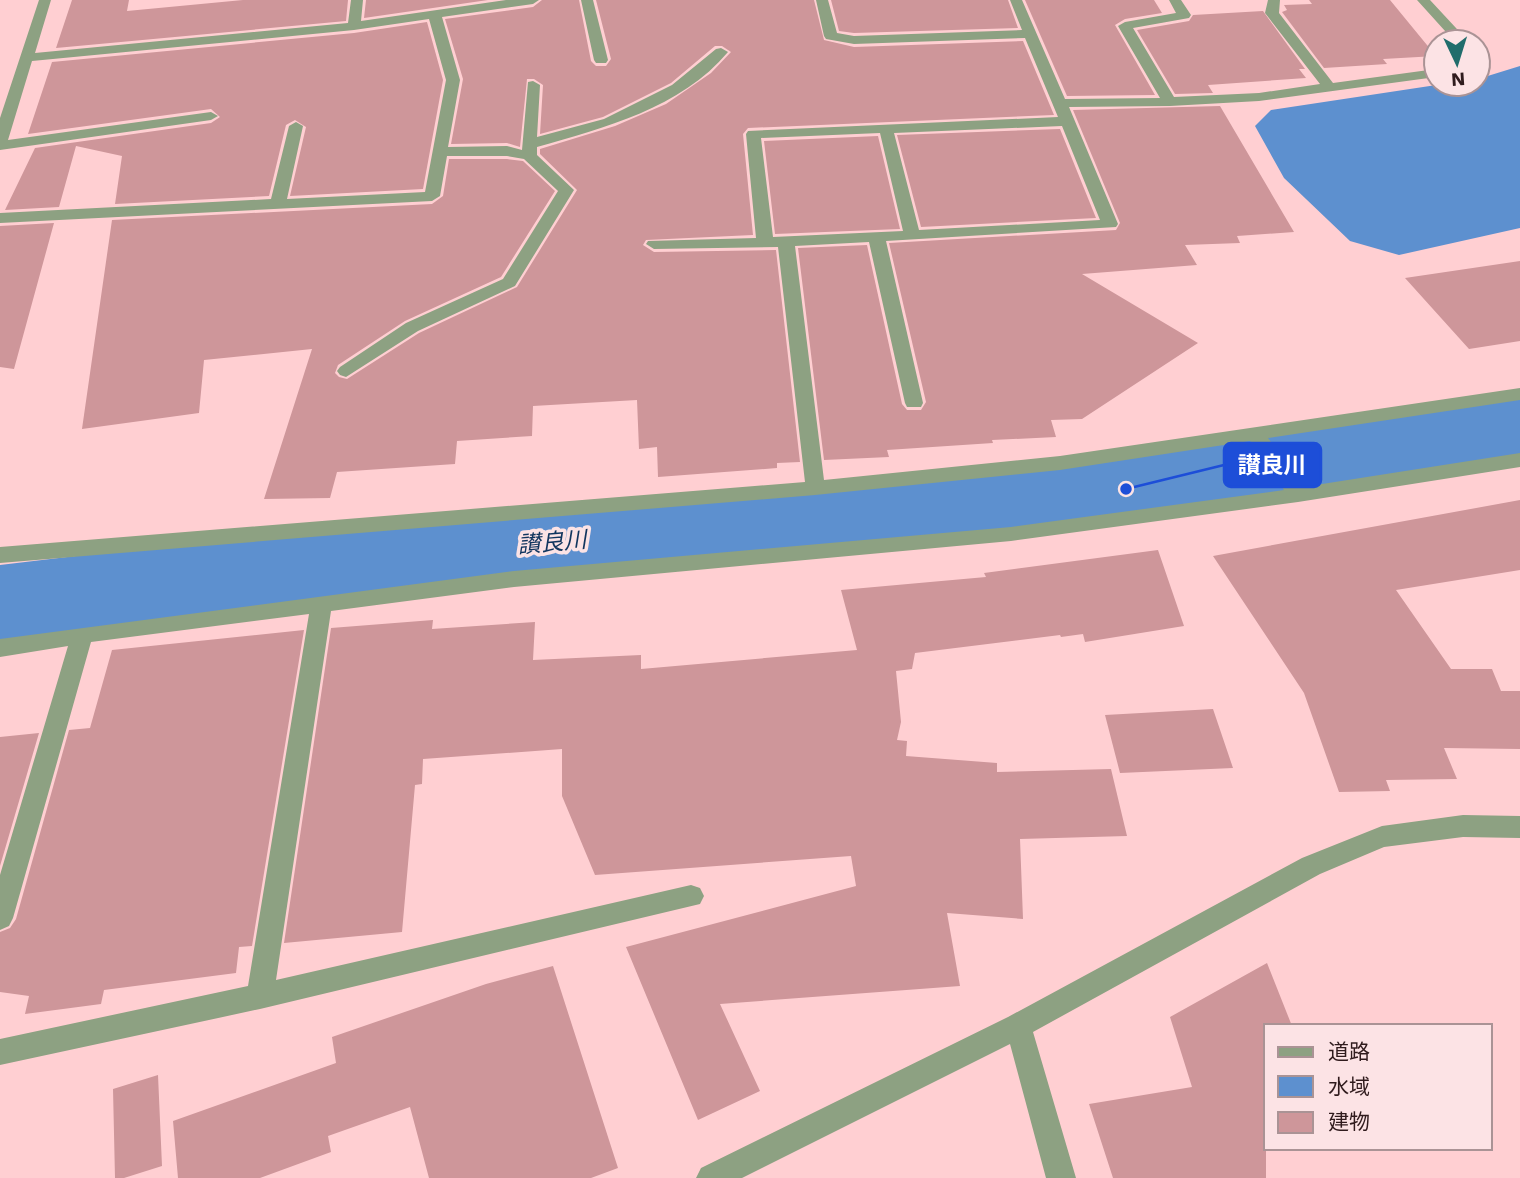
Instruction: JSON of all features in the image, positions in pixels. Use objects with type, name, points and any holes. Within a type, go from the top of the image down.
[{"type":"street","points":[[45,0],[5,113],[0,144],[211,116]]},
{"type":"street","points":[[354,26],[357,0]]},
{"type":"street","points":[[25,58],[354,26],[533,0]]},
{"type":"street","points":[[587,0],[601,60]]},
{"type":"street","points":[[822,0],[831,36],[854,40],[1031,34]]},
{"type":"street","points":[[654,244],[786,242],[1110,224],[1016,0]]},
{"type":"street","points":[[1170,102],[1125,26],[1184,15],[1174,0]]},
{"type":"street","points":[[1274,0],[1272,13],[1330,88]]},
{"type":"street","points":[[1423,0],[1449,28]]},
{"type":"street","points":[[0,218],[432,196],[453,80],[434,14]]},
{"type":"street","points":[[440,152],[530,150],[609,122],[677,88],[721,52]]},
{"type":"street","points":[[1059,103],[1170,102],[1259,97],[1422,75]]},
{"type":"street","points":[[346,371],[412,327],[509,282],[566,190],[530,150],[533,85]]},
{"type":"street","points":[[765,242],[753,134],[1067,121]]},
{"type":"street","points":[[278,204],[296,126]]},
{"type":"street","points":[[886,129],[912,233]]},
{"type":"street","points":[[876,235],[914,403]]},
{"type":"street","points":[[786,242],[815,488]]},
{"type":"street","points":[[0,555],[815,488],[1060,463],[1520,394]]},
{"type":"street","points":[[1256,435],[1298,495]]},
{"type":"street","points":[[0,648],[514,579],[1011,534],[1298,495],[1520,460]]},
{"type":"street","points":[[260,996],[321,604]]},
{"type":"street","points":[[0,918],[82,635]]},
{"type":"street","points":[[711,1178],[1018,1026],[1311,866],[1382,837],[1463,826],[1520,827]]},
{"type":"street","points":[[0,1052],[260,996],[691,896]]},
{"type":"street","points":[[1018,1026],[1061,1178]]},
{"type":"water","points":[[1520,66],[1520,228],[1399,255],[1350,241],[1284,178],[1255,126],[1271,110],[1422,87],[1422,98],[1492,98],[1492,75]]},
{"type":"building","points":[[72,0],[129,0],[127,11],[243,0],[348,0],[346,21],[56,48]]},
{"type":"building","points":[[366,0],[488,0],[364,18]]},
{"type":"building","points":[[542,0],[579,0],[591,61],[596,66],[606,66],[611,59],[596,0],[814,0],[824,40],[854,47],[1023,41],[1054,115],[748,128],[743,134],[753,235],[646,240],[643,245],[654,252],[776,250],[800,462],[777,463],[777,468],[658,477],[657,447],[639,449],[637,400],[533,406],[532,436],[457,441],[455,464],[337,472],[330,498],[264,499],[312,349],[204,360],[199,413],[82,429],[112,220],[432,204],[443,196],[449,159],[523,161],[555,191],[501,277],[405,321],[338,365],[335,373],[347,379],[419,333],[517,287],[577,190],[540,154],[540,149],[615,126],[666,104],[711,73],[731,52],[722,46],[715,46],[671,83],[603,117],[540,134],[543,85],[534,79],[527,79],[520,147],[507,143],[451,144],[463,79],[445,19],[533,7]]},
{"type":"building","points":[[831,0],[1008,0],[1018,28],[854,33],[839,31]]},
{"type":"building","points":[[1025,0],[1154,0],[1162,13],[1125,19],[1115,25],[1155,95],[1067,96]]},
{"type":"building","points":[[1309,0],[1390,0],[1422,39],[1422,57],[1383,59],[1387,64],[1324,68],[1282,12],[1287,10],[1284,5],[1312,4]]},
{"type":"building","points":[[1263,11],[1305,69],[1299,69],[1306,78],[1208,85],[1213,93],[1175,94],[1137,30],[1189,21],[1193,15]]},
{"type":"building","points":[[427,22],[443,80],[423,189],[290,196],[306,127],[295,120],[286,125],[269,196],[115,204],[122,156],[76,146],[59,207],[5,210],[35,148],[211,123],[220,117],[211,109],[28,134],[52,62],[354,33]]},
{"type":"building","points":[[1220,106],[1294,232],[1237,236],[1240,243],[1185,245],[1197,265],[1082,274],[1198,343],[1082,419],[1051,420],[1056,437],[887,450],[889,457],[824,460],[798,248],[867,245],[902,404],[907,410],[921,410],[926,402],[889,243],[1116,230],[1120,223],[1073,110]]},
{"type":"building","points":[[1060,129],[1096,218],[921,227],[897,135]]},
{"type":"building","points":[[878,136],[900,229],[775,234],[764,141]]},
{"type":"building","points":[[54,223],[14,369],[0,367],[0,226]]},
{"type":"building","points":[[1520,261],[1520,341],[1469,349],[1405,278]]},
{"type":"building","points":[[1520,500],[1520,570],[1396,590],[1451,669],[1492,669],[1501,691],[1520,691],[1520,749],[1444,748],[1457,779],[1386,780],[1390,791],[1339,792],[1304,693],[1213,556]]},
{"type":"building","points":[[1158,550],[1184,626],[1085,642],[1083,634],[1060,635],[915,653],[912,669],[896,671],[901,722],[897,740],[907,741],[906,756],[997,763],[997,772],[1111,769],[1127,836],[1020,839],[1023,919],[947,913],[960,986],[720,1004],[760,1091],[698,1120],[626,947],[856,886],[851,856],[595,875],[562,796],[562,749],[423,759],[422,784],[415,785],[402,932],[284,943],[331,628],[433,620],[432,629],[535,622],[533,660],[641,655],[641,669],[857,650],[841,590],[986,577],[984,573]]},
{"type":"building","points":[[304,630],[252,946],[239,947],[236,973],[104,990],[101,1004],[25,1014],[29,996],[0,992],[0,932],[10,928],[16,919],[69,730],[90,728],[112,650]]},
{"type":"building","points":[[1213,709],[1233,768],[1120,773],[1105,715]]},
{"type":"building","points":[[39,733],[0,866],[0,737]]},
{"type":"building","points":[[1267,963],[1291,1024],[1264,1024],[1266,1178],[1113,1178],[1089,1104],[1192,1087],[1170,1017]]},
{"type":"building","points":[[553,966],[618,1168],[591,1178],[429,1178],[410,1107],[328,1136],[331,1152],[260,1178],[178,1178],[173,1121],[336,1063],[332,1037],[486,984]]},
{"type":"building","points":[[158,1075],[162,1166],[124,1178],[115,1178],[113,1089]]},
{"type":"waterway","name":"讃良川","points":[[0,604],[361,559],[1126,489],[1226,471],[1520,428]]},
{"type":"place","name":"讃良川","points":[[1126,489]]}]
